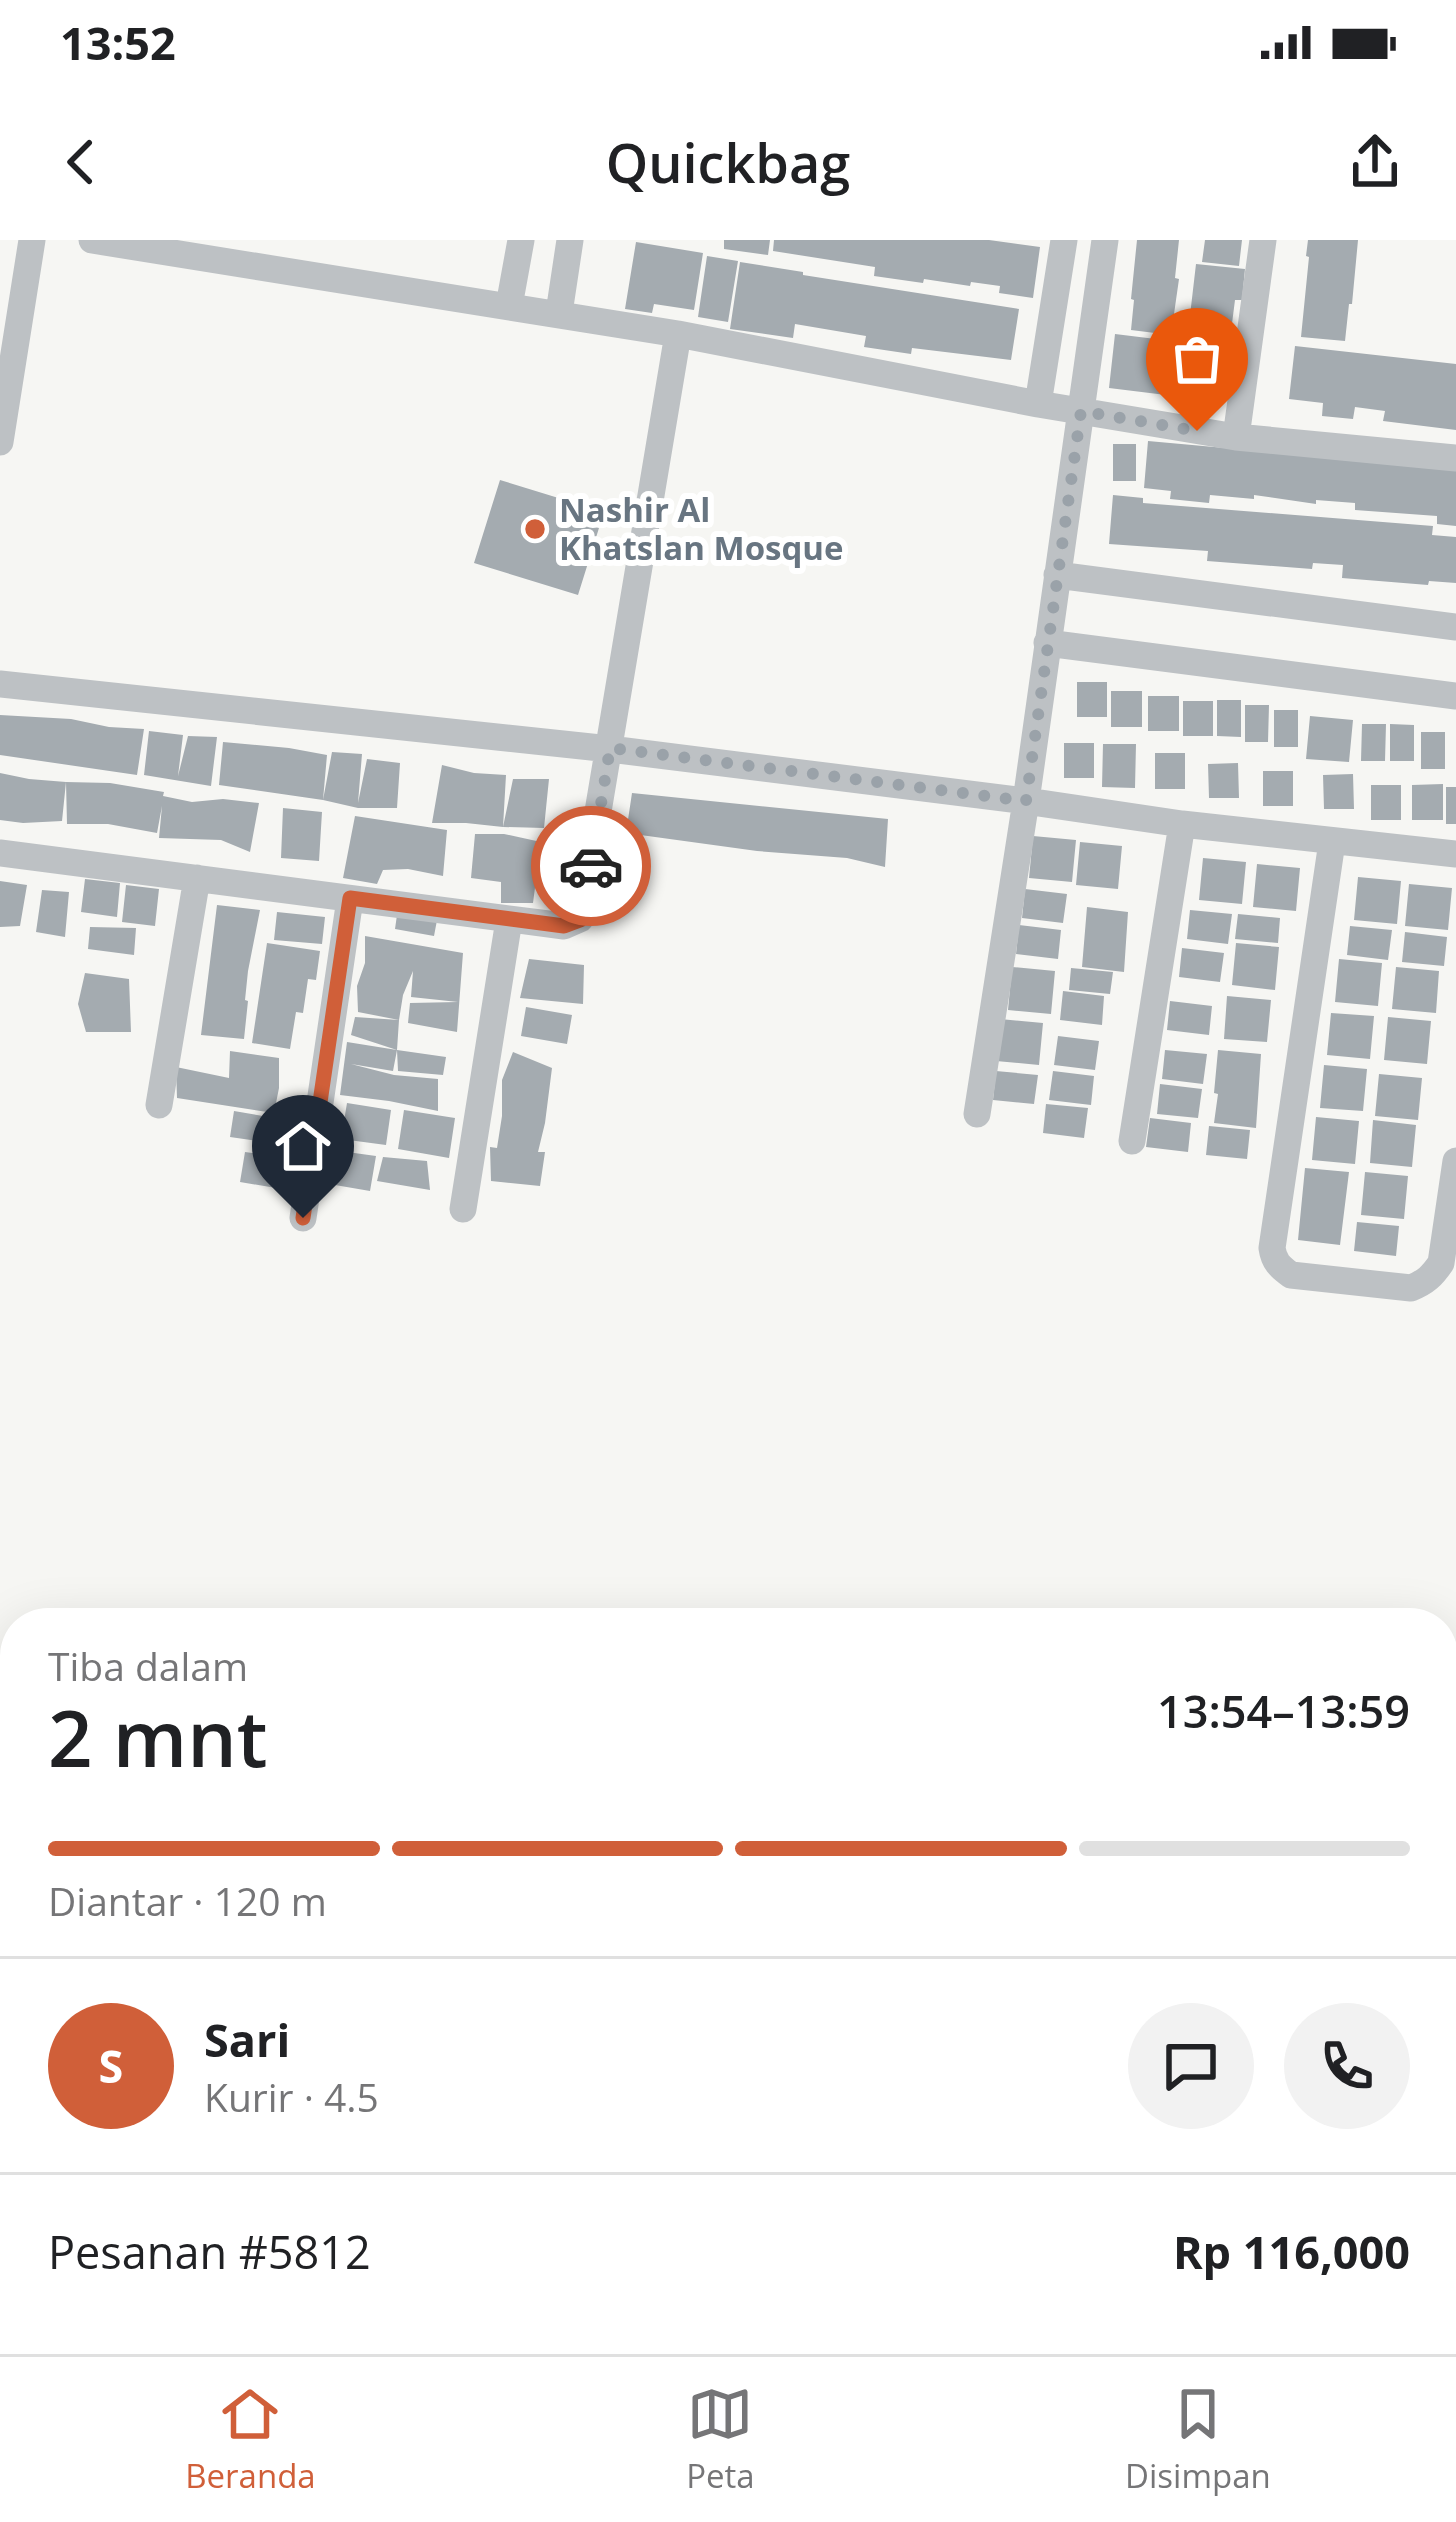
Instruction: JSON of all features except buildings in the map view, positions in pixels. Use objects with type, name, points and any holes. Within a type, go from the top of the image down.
[{"type":"street","points":[[2,424],[32,240]]},
{"type":"street","points":[[92,240],[678,334],[1236,437],[1456,458]]},
{"type":"street","points":[[509,306],[521,240]]},
{"type":"street","points":[[559,314],[569,240]]},
{"type":"street","points":[[1039,404],[1064,240]]},
{"type":"street","points":[[976,1114],[1106,240]]},
{"type":"street","points":[[1236,437],[1263,240]]},
{"type":"street","points":[[0,853],[509,920],[564,926],[580,920],[678,334]]},
{"type":"street","points":[[1057,575],[1456,627]]},
{"type":"street","points":[[1047,643],[1456,696]]},
{"type":"street","points":[[0,684],[610,748],[1182,824],[1456,854]]},
{"type":"street","points":[[1132,1141],[1182,824]]},
{"type":"street","points":[[1332,842],[1272,1249],[1279,1267],[1292,1275],[1411,1288],[1423,1284],[1441,1263],[1456,1161]]},
{"type":"street","points":[[159,1105],[197,878]]},
{"type":"street","points":[[303,1218],[350,898]]},
{"type":"street","points":[[463,1209],[509,920]]},
{"type":"way so far","points":[[591,866],[610,748],[1026,801],[1081,411],[1197,431]]},
{"type":"place","name":"Nashir Al Khatslan Mosque","points":[[535,529]]},
{"type":"route","points":[[303,1218],[350,898],[564,926],[580,920],[591,866]]}]
